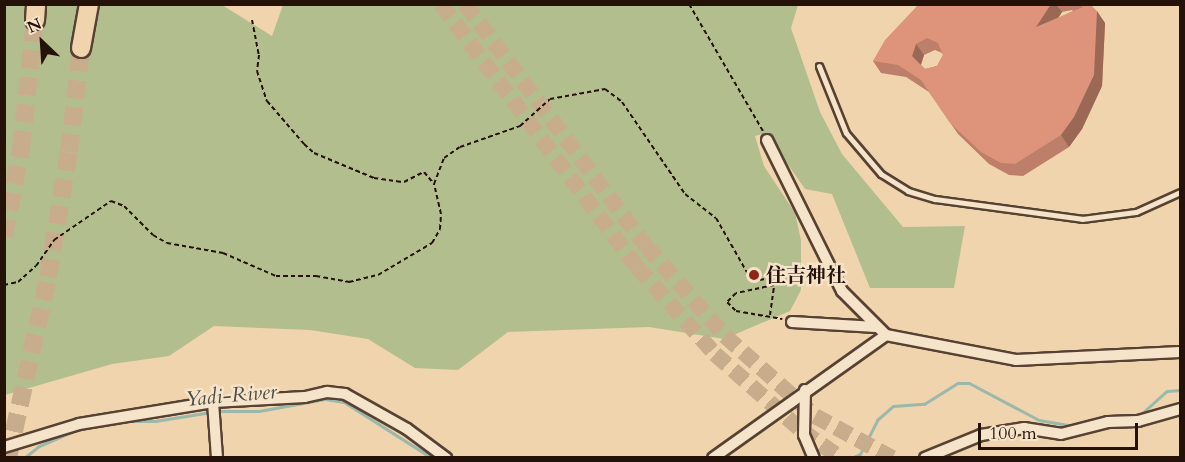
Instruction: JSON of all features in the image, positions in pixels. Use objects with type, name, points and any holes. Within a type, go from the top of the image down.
[{"type":"highway","points":[[84,4],[81,48],[89,4]]},
{"type":"street","points":[[767,140],[842,291],[886,335],[1016,360],[1180,352]]},
{"type":"street","points":[[792,322],[876,327]]},
{"type":"street","points":[[713,458],[805,390],[886,335]]},
{"type":"street","points":[[805,390],[804,435],[813,456]]},
{"type":"street","points":[[4,447],[79,424],[213,402],[304,397],[327,392],[345,394],[407,429],[446,458]]},
{"type":"street","points":[[213,402],[217,458]]},
{"type":"street","points":[[925,458],[981,435],[1024,428],[1061,434],[1108,422],[1138,421],[1180,408]]},
{"type":"lane","points":[[819,66],[846,133],[881,174],[908,190],[935,200],[1082,219],[1136,212],[1180,192]]},
{"type":"path","points":[[689,4],[767,140]]},
{"type":"path","points":[[4,285],[18,282],[36,266],[54,240],[111,201],[124,206],[153,236],[178,247],[223,253],[276,276],[316,276],[349,282],[378,275],[432,243],[440,229],[441,214],[434,184],[424,172],[404,182],[374,178],[315,153],[304,144],[267,101],[257,71],[259,55],[252,20]]},
{"type":"path","points":[[434,184],[444,158],[460,147],[520,126],[550,99],[605,89],[622,102],[685,194],[716,218],[752,281],[773,278],[770,316]]},
{"type":"path","points":[[774,285],[736,293],[727,302],[736,311],[792,322]]},
{"type":"green space","points":[[5,5],[222,5],[272,36],[283,5],[798,5],[791,28],[820,112],[842,154],[903,227],[965,226],[954,288],[870,288],[832,194],[805,189],[766,133],[755,136],[764,166],[795,213],[801,240],[801,290],[790,311],[724,339],[649,327],[508,332],[458,370],[415,368],[368,339],[310,330],[214,326],[169,356],[112,364],[5,395]]},
{"type":"building","points":[[919,4],[1051,4],[1036,27],[1083,7],[1077,4],[1090,4],[1097,11],[1094,75],[1074,117],[1061,135],[1015,164],[1001,163],[981,152],[950,123],[921,80],[898,65],[873,61],[885,40]],"holes":[[[927,38],[938,43],[943,55],[937,66],[925,69],[912,56],[916,44]]]},
{"type":"waterway","name":"Yadi-River","points":[[851,458],[860,454],[877,420],[893,406],[924,404],[958,383],[969,383],[1039,420],[1073,426]]},
{"type":"waterway","name":"Yadi-River","points":[[1140,415],[1167,391],[1180,390]]},
{"type":"waterway","name":"Yadi-River","points":[[218,411],[259,411],[325,399],[344,402],[432,458]]},
{"type":"waterway","name":"Yadi-River","points":[[126,421],[155,421],[211,412]]},
{"type":"waterway","name":"Yadi-River","points":[[24,458],[39,446],[76,430],[104,425]]},
{"type":"tunnel","points":[[441,4],[637,267],[715,354],[802,431],[841,458]]},
{"type":"tunnel","points":[[465,4],[646,246],[725,336],[815,416],[892,458]]},
{"type":"tunnel","points":[[4,237],[21,149],[35,20]]},
{"type":"tunnel","points":[[8,458],[48,277],[69,152],[81,48]]},
{"type":"place","name":"住吉神社","points":[[754,275]]}]
